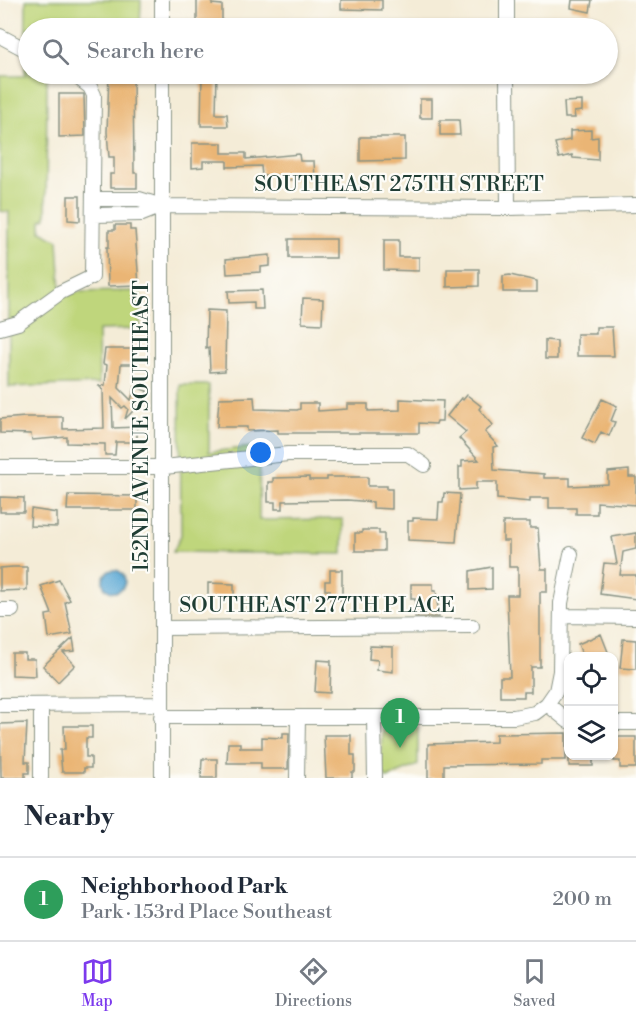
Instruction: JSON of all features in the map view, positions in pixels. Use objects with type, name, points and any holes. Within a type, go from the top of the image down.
[{"type":"street","points":[[162,0],[162,18]]},
{"type":"street","points":[[507,0],[507,18]]},
{"type":"street","points":[[0,36],[18,46]]},
{"type":"street","points":[[0,328],[18,323],[60,292],[92,277],[94,95],[86,84]]},
{"type":"street","name":"152ND AVENUE SOUTHEAST","points":[[162,84],[164,467],[162,778]]},
{"type":"street","points":[[507,84],[508,208]]},
{"type":"street","name":"SOUTHEAST 275TH STREET","points":[[94,199],[140,199],[162,206],[508,208],[636,206]]},
{"type":"street","name":"SOUTHEAST 275TH STREET","points":[[94,215],[142,214],[162,206]]},
{"type":"street","points":[[0,466],[164,467],[288,454],[408,454],[424,465]]},
{"type":"street","points":[[0,705],[298,718],[514,717],[535,713],[547,704],[556,691],[560,671],[561,616],[571,554]]},
{"type":"street","points":[[561,616],[636,617]]},
{"type":"street","name":"SOUTHEAST 277TH PLACE","points":[[163,628],[472,626]]},
{"type":"street","points":[[547,704],[564,718]]},
{"type":"street","points":[[41,705],[41,778]]},
{"type":"street","points":[[297,778],[298,718]]},
{"type":"street","points":[[374,718],[375,778]]},
{"type":"street","points":[[618,723],[636,723]]},
{"type":"green space","points":[[26,0],[141,0],[140,18],[26,18]]},
{"type":"green space","points":[[0,76],[18,76],[18,84],[47,84],[46,218],[41,220],[41,231],[58,240],[61,292],[140,291],[140,329],[98,330],[99,384],[9,387],[9,212],[0,211]]},
{"type":"green space","points":[[180,385],[209,385],[209,452],[260,446],[259,520],[343,519],[343,554],[173,552],[181,535]]},
{"type":"green space","points":[[392,727],[418,727],[418,765],[387,778],[381,770],[382,730]]},
{"type":"water","points":[[114,570],[122,573],[125,581],[122,589],[114,592],[106,589],[103,581],[106,573]]},
{"type":"building","points":[[197,0],[212,0],[212,4],[222,5],[222,18],[197,18]]},
{"type":"building","points":[[341,0],[382,0],[382,10],[341,9]]},
{"type":"building","points":[[572,0],[592,0],[590,12],[571,8]]},
{"type":"building","points":[[109,84],[133,84],[134,173],[137,173],[137,188],[110,188],[110,174],[114,174],[114,157],[109,157],[107,132]]},
{"type":"building","points":[[202,84],[217,84],[216,114],[227,114],[228,126],[201,126]]},
{"type":"building","points":[[59,94],[84,94],[85,136],[59,137]]},
{"type":"building","points":[[420,99],[432,99],[432,118],[420,118]]},
{"type":"building","points":[[582,101],[582,111],[574,112],[575,118],[565,118],[564,102]]},
{"type":"building","points":[[440,120],[459,120],[460,135],[440,135]]},
{"type":"building","points":[[591,130],[591,138],[598,137],[598,160],[573,158],[572,155],[559,158],[555,143],[570,140],[570,131]]},
{"type":"building","points":[[360,137],[405,137],[405,160],[360,161]]},
{"type":"building","points":[[192,143],[222,143],[222,153],[246,153],[246,159],[299,154],[300,161],[314,161],[315,179],[279,180],[279,175],[262,176],[261,166],[227,167],[227,161],[203,161],[203,167],[192,168]]},
{"type":"building","points":[[68,196],[80,196],[80,221],[68,220]]},
{"type":"building","points":[[115,225],[130,225],[130,230],[135,230],[139,285],[108,286],[107,247],[109,247],[109,230],[115,230]]},
{"type":"building","points":[[289,239],[336,239],[336,258],[289,258]]},
{"type":"building","points":[[384,240],[399,240],[399,257],[419,257],[419,271],[384,270]]},
{"type":"building","points":[[270,255],[270,266],[261,267],[261,272],[227,274],[226,259]]},
{"type":"building","points":[[447,269],[479,269],[479,286],[447,287]]},
{"type":"building","points":[[510,275],[537,281],[537,292],[503,292],[503,276]]},
{"type":"building","points":[[262,290],[263,309],[254,309],[254,302],[229,303],[228,291]]},
{"type":"building","points":[[303,298],[323,299],[322,324],[302,323]]},
{"type":"building","points":[[207,310],[226,311],[225,371],[210,372],[209,347],[206,348]]},
{"type":"building","points":[[596,327],[612,327],[614,356],[577,356],[577,334],[596,334]]},
{"type":"building","points":[[545,340],[557,341],[557,359],[545,359]]},
{"type":"building","points":[[105,349],[135,349],[135,364],[121,364],[119,388],[131,400],[135,387],[147,391],[144,400],[125,419],[128,409],[125,406],[122,408],[112,398],[113,428],[137,427],[137,442],[116,442],[115,455],[105,455],[105,444],[67,443],[67,437],[32,440],[31,434],[0,433],[0,419],[26,417],[63,417],[63,429],[104,428],[103,390],[99,386],[105,385],[107,365],[103,364]]},
{"type":"building","points":[[467,395],[481,406],[479,409],[493,425],[485,432],[498,446],[493,447],[494,470],[544,474],[544,478],[570,478],[570,486],[608,484],[608,472],[629,470],[629,477],[636,477],[636,505],[597,502],[597,514],[576,514],[576,508],[549,508],[549,498],[530,498],[530,502],[497,499],[497,482],[476,482],[476,489],[459,490],[459,467],[462,467],[462,461],[479,460],[459,438],[466,432],[447,416],[461,398],[463,400]]},
{"type":"building","points":[[254,397],[255,409],[297,410],[300,409],[300,403],[318,403],[318,411],[347,409],[347,404],[368,404],[368,411],[400,410],[400,399],[443,401],[442,421],[437,421],[436,424],[419,423],[419,433],[278,433],[278,430],[247,431],[247,427],[217,427],[219,398]]},
{"type":"building","points":[[602,399],[617,406],[611,421],[615,422],[609,436],[601,432],[595,444],[582,438]]},
{"type":"building","points":[[309,477],[309,480],[327,480],[327,477],[368,477],[368,486],[387,486],[387,489],[392,489],[392,509],[373,508],[373,502],[347,500],[283,501],[283,509],[275,509],[275,502],[268,502],[268,482],[273,482],[273,478]]},
{"type":"building","points":[[444,493],[460,494],[456,542],[408,540],[408,521],[413,521],[413,518],[438,519],[439,502],[443,502]]},
{"type":"building","points":[[68,495],[137,496],[137,510],[67,510]]},
{"type":"building","points":[[0,497],[24,498],[24,512],[0,512]]},
{"type":"building","points":[[31,509],[57,513],[57,527],[30,526]]},
{"type":"building","points":[[503,522],[530,522],[530,528],[538,528],[541,569],[547,569],[547,592],[540,592],[540,667],[531,667],[531,692],[524,692],[524,697],[500,697],[500,677],[510,677],[507,595],[518,595],[518,567],[509,567],[509,541],[503,541]]},
{"type":"building","points":[[362,530],[379,530],[379,534],[384,534],[384,551],[355,551],[355,533],[362,533]]},
{"type":"building","points":[[636,533],[636,549],[623,552],[620,575],[636,575],[636,599],[600,594],[604,563],[617,564],[612,537]]},
{"type":"building","points":[[27,567],[27,590],[0,591],[0,568]]},
{"type":"building","points":[[492,567],[492,589],[470,590],[470,571]]},
{"type":"building","points":[[330,570],[342,570],[342,600],[330,600],[330,590],[325,590],[325,581],[330,581]]},
{"type":"building","points":[[59,580],[70,600],[65,602],[72,634],[49,638],[46,615],[52,614],[41,586]]},
{"type":"building","points":[[208,583],[234,584],[234,598],[208,598]]},
{"type":"building","points":[[411,584],[433,584],[439,617],[415,617],[415,599],[411,599]]},
{"type":"building","points":[[601,634],[608,652],[581,652],[578,644]]},
{"type":"building","points":[[73,638],[75,651],[63,652],[75,665],[58,682],[43,666]]},
{"type":"building","points":[[623,639],[636,640],[636,669],[620,668]]},
{"type":"building","points":[[370,646],[393,647],[393,672],[377,670],[378,660],[369,659]]},
{"type":"building","points":[[12,653],[25,653],[25,659],[35,659],[36,676],[12,675]]},
{"type":"building","points":[[317,660],[331,661],[330,693],[315,692]]},
{"type":"building","points":[[27,723],[25,762],[29,762],[29,773],[25,773],[25,778],[1,778],[0,724]]},
{"type":"building","points":[[64,726],[92,726],[92,738],[86,738],[86,757],[91,757],[91,768],[84,768],[84,772],[62,772],[60,750],[65,750]]},
{"type":"building","points":[[283,733],[289,733],[288,769],[261,769],[261,763],[227,763],[228,743],[240,743],[240,748],[262,748],[262,737],[283,738]]},
{"type":"building","points":[[564,733],[564,760],[541,760],[541,764],[444,765],[444,778],[428,778],[428,744],[496,742],[496,734]]},
{"type":"building","points":[[324,735],[351,735],[351,755],[355,755],[355,772],[352,772],[352,778],[326,778]]},
{"type":"building","points":[[618,737],[636,737],[636,768],[620,768],[620,761],[614,761],[618,760]]},
{"type":"building","points":[[202,759],[217,759],[217,778],[201,778]]},
{"type":"building","points":[[569,760],[593,760],[593,766],[569,766]]},
{"type":"place","name":"Neighborhood Park","points":[[400,748]]}]
